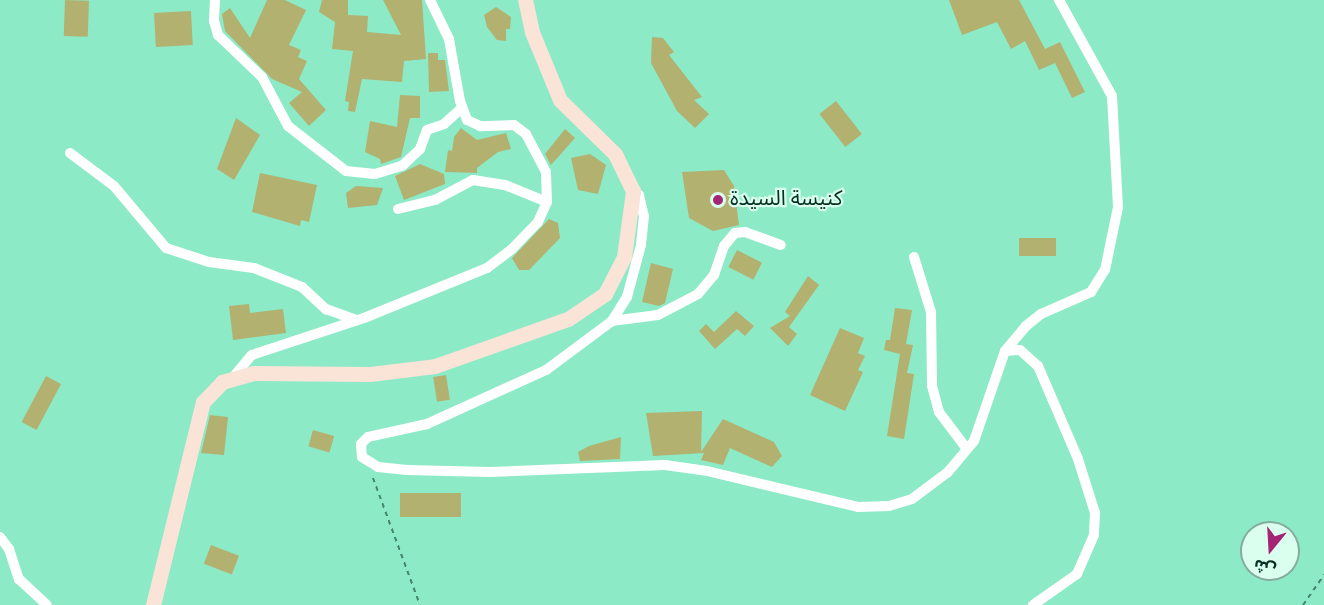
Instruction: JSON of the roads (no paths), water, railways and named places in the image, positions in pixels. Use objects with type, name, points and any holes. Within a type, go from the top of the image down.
[{"type":"main road","points":[[153,605],[203,402],[209,392],[235,375],[412,370],[446,362],[568,319],[605,294],[616,274],[631,227],[633,191],[615,154],[560,100],[532,32],[525,0]]},
{"type":"street","points":[[215,0],[214,21],[218,35],[262,77],[288,126],[346,171],[375,174],[402,166],[420,149],[427,130],[444,124],[462,108]]},
{"type":"street","points":[[235,375],[252,355],[357,320],[487,268],[512,249],[538,222],[547,202],[546,172],[526,134],[514,125],[474,124],[462,108],[449,39],[430,0]]},
{"type":"street","points":[[633,191],[639,195],[644,216],[641,244],[627,297],[612,321],[546,370],[427,424],[368,437],[359,451],[368,462],[407,470],[490,472],[664,465],[707,471],[858,507],[889,506],[912,499],[948,472],[967,450],[979,427],[1005,351],[1041,314],[1091,292],[1101,281],[1114,239],[1118,188],[1112,96],[1059,0]]},
{"type":"street","points":[[70,153],[114,186],[166,248],[263,272],[302,287],[326,309],[357,320]]},
{"type":"street","points":[[398,209],[435,200],[473,180],[505,185],[547,202]]},
{"type":"street","points":[[612,321],[658,315],[698,294],[714,275],[724,246],[735,233],[745,232],[781,245]]},
{"type":"street","points":[[914,257],[931,312],[935,395],[939,412],[967,450]]},
{"type":"street","points":[[1005,351],[1020,350],[1038,366],[1084,476],[1095,513],[1091,544],[1077,574],[1033,605]]},
{"type":"street","points":[[0,537],[9,549],[19,579],[47,605]]},
{"type":"place","name":"كنيسة السيدة","points":[[718,200]]}]
